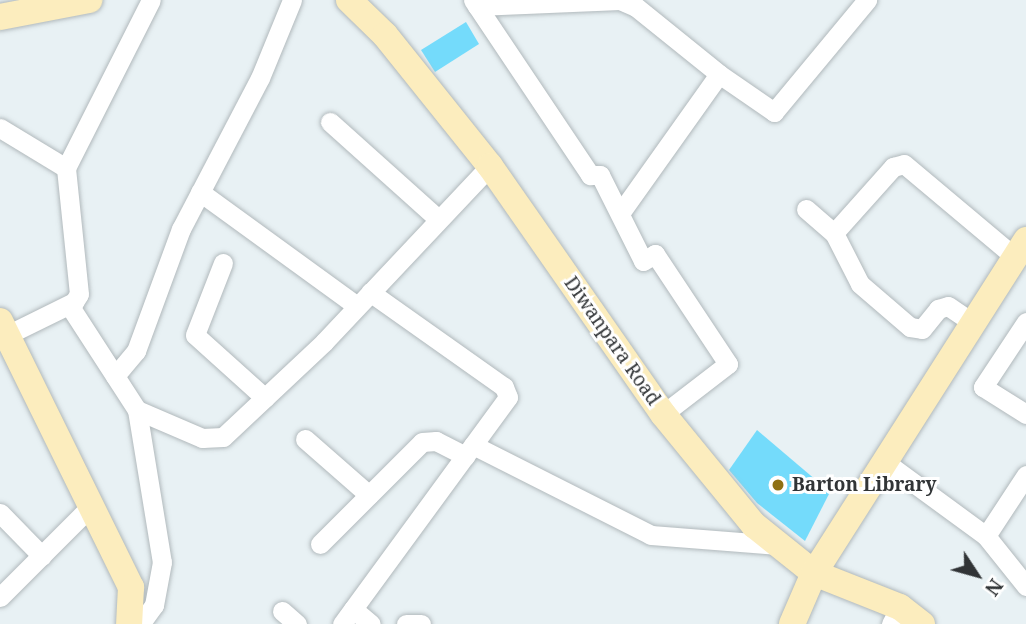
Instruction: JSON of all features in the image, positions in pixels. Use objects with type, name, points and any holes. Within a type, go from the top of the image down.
[{"type":"street","points":[[0,18],[89,0]]},
{"type":"street","points":[[143,622],[131,587],[3,328],[69,305],[80,287],[66,168],[151,0]]},
{"type":"street","points":[[115,376],[136,351],[200,192],[260,78],[292,0]]},
{"type":"street","name":"Diwanpara Road","points":[[349,0],[385,35],[490,166],[663,414],[754,525],[814,573],[896,615],[922,624]]},
{"type":"street","points":[[475,3],[620,0],[636,7],[719,74],[774,112],[867,0]]},
{"type":"street","points":[[475,3],[590,175],[600,175],[621,212],[643,261],[655,254],[728,364],[663,414]]},
{"type":"street","points":[[621,212],[719,74]]},
{"type":"street","points":[[330,122],[438,219]]},
{"type":"street","points":[[0,128],[66,168]]},
{"type":"street","points":[[792,624],[814,573],[1021,249],[904,164],[893,167],[834,233]]},
{"type":"street","points":[[137,410],[212,440],[223,438],[363,299],[490,166]]},
{"type":"street","points":[[200,192],[507,391],[469,451],[348,617],[371,624]]},
{"type":"street","points":[[806,209],[834,233],[860,284],[909,327],[922,329],[938,309],[948,306],[973,323]]},
{"type":"street","points":[[223,263],[195,335],[265,398]]},
{"type":"street","points":[[69,305],[137,410],[162,562],[162,580],[143,622]]},
{"type":"street","points":[[1026,322],[984,387],[1026,414]]},
{"type":"street","points":[[305,439],[369,495]]},
{"type":"street","points":[[320,544],[422,442],[436,440],[469,451],[651,535],[779,545]]},
{"type":"street","points":[[885,462],[986,536],[1026,586]]},
{"type":"street","points":[[986,536],[1026,475]]},
{"type":"street","points":[[0,597],[91,506]]},
{"type":"street","points":[[0,513],[42,556]]},
{"type":"street","points":[[282,611],[297,624]]},
{"type":"street","points":[[406,624],[421,624]]},
{"type":"building","points":[[466,22],[479,44],[435,72],[421,50]]},
{"type":"building","name":"Barton Library","points":[[757,430],[830,492],[805,541],[757,503],[729,470]]},
{"type":"place","name":"Barton Library","points":[[778,485]]}]
